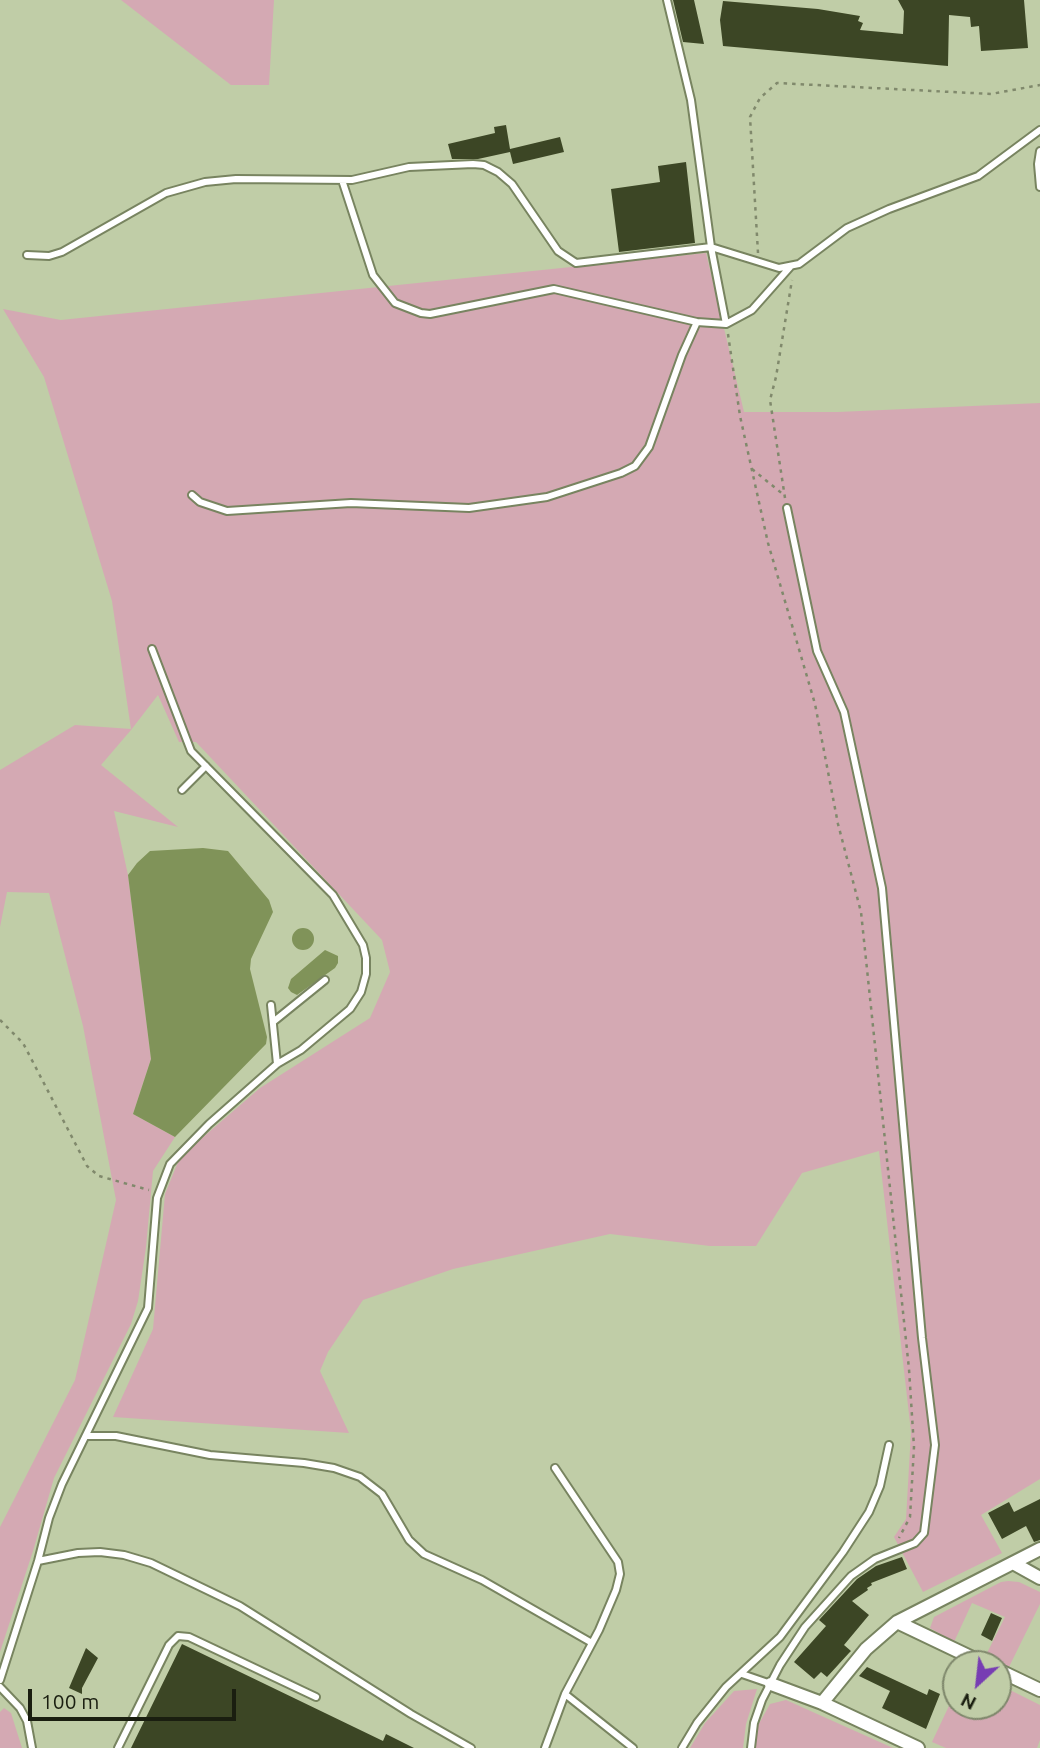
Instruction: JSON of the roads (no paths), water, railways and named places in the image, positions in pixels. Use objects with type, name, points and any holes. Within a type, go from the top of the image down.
[{"type":"street","points":[[822,1703],[866,1649],[897,1622],[1040,1549]]},
{"type":"street","points":[[1013,1563],[1040,1578]]},
{"type":"street","points":[[897,1622],[956,1650]]},
{"type":"street","points":[[1012,1677],[1040,1690]]},
{"type":"street","points":[[771,1684],[822,1703],[918,1748]]},
{"type":"lane","points":[[667,0],[691,100],[711,247],[726,324]]},
{"type":"lane","points":[[27,255],[49,256],[62,252],[166,193],[205,182],[236,179],[342,180],[371,177],[409,167],[484,165],[512,184],[558,251],[576,263],[711,247],[779,268],[799,264],[847,228],[889,209],[978,176],[1040,130]]},
{"type":"lane","points":[[1040,151],[1040,187]]},
{"type":"lane","points":[[342,180],[373,275],[395,303],[430,314],[554,289],[696,322],[726,324],[752,310],[791,266]]},
{"type":"lane","points":[[192,495],[200,502],[227,510],[351,503],[469,508],[547,497],[621,473],[635,466],[649,447],[696,322]]},
{"type":"lane","points":[[751,1748],[754,1723],[762,1700],[780,1665],[805,1627],[851,1576],[875,1559],[920,1538],[926,1528],[935,1445],[922,1338],[881,888],[844,712],[817,651],[787,508]]},
{"type":"lane","points":[[0,1680],[49,1518],[62,1484],[148,1308],[157,1198],[170,1164],[209,1124],[278,1065],[301,1050],[350,1009],[361,992],[366,974],[363,945],[332,895],[191,751],[152,649]]},
{"type":"lane","points":[[182,790],[206,766]]},
{"type":"lane","points":[[273,1022],[325,981]]},
{"type":"lane","points":[[271,1005],[278,1065]]},
{"type":"lane","points":[[87,1436],[116,1436],[210,1455],[304,1463],[334,1468],[360,1477],[382,1493],[409,1541],[424,1554],[482,1580],[592,1643]]},
{"type":"lane","points":[[682,1748],[697,1723],[726,1687],[788,1627],[869,1512],[880,1486],[889,1445]]},
{"type":"lane","points":[[545,1748],[565,1694],[592,1643],[616,1590],[620,1574],[618,1562],[555,1468]]},
{"type":"lane","points":[[38,1561],[100,1552],[124,1555],[151,1563],[240,1606],[400,1707],[471,1748]]},
{"type":"lane","points":[[118,1748],[172,1640],[178,1636],[189,1637],[316,1697]]},
{"type":"lane","points":[[742,1674],[771,1684]]},
{"type":"lane","points":[[0,1687],[20,1708],[27,1721],[32,1748]]},
{"type":"lane","points":[[565,1694],[633,1748]]}]
